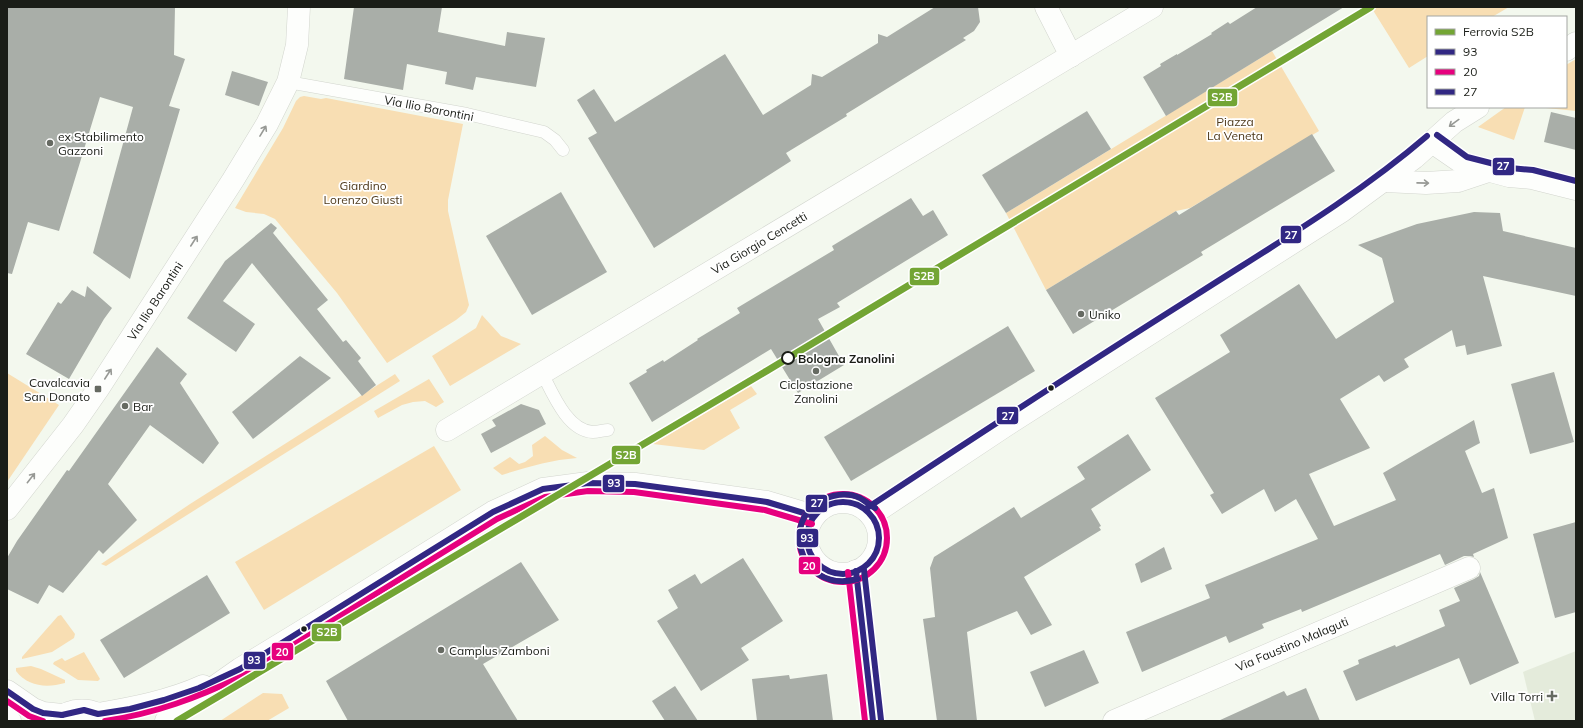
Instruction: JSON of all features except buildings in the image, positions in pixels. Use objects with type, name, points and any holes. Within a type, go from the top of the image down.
[{"type":"street","name":"Via Ilio Barontini","points":[[7,509],[73,425],[107,376],[254,146],[279,102],[288,82],[297,44],[300,7]]},
{"type":"street","points":[[1046,7],[1071,56]]},
{"type":"street","name":"Via Giorgio Cencetti","points":[[448,430],[1152,7]]},
{"type":"street","points":[[1567,49],[1576,43]]},
{"type":"street","points":[[871,516],[1005,426],[1342,211],[1414,158],[1454,122],[1476,108]]},
{"type":"street","points":[[1432,142],[1464,164],[1509,176],[1532,178],[1576,189]]},
{"type":"street","points":[[1384,181],[1426,184],[1458,181],[1488,171]]},
{"type":"street","points":[[166,721],[240,669],[493,512],[543,489],[588,483],[635,484],[767,502],[814,516]]},
{"type":"street","points":[[847,502],[856,504],[871,516],[877,525],[877,548],[873,558],[866,566],[856,572],[844,574],[833,573],[822,568],[814,560],[808,550],[808,527],[820,509],[828,505],[847,502]]},
{"type":"street","name":"Via Faustino Malaguti","points":[[1114,721],[1469,568]]},
{"type":"street","points":[[856,572],[873,721]]},
{"type":"street","points":[[7,691],[33,709],[59,718],[76,710],[91,711],[103,717],[164,700],[199,688],[240,669]]},
{"type":"street","points":[[7,718],[10,721]]},
{"type":"lane","name":"Via Ilio Barontini","points":[[288,82],[467,114],[544,132],[555,140],[563,150]]},
{"type":"lane","points":[[542,373],[558,403],[569,419],[580,429],[593,432],[608,430]]},
{"type":"shaded area","name":"Villa Torri","points":[[1576,651],[1576,721],[1535,721],[1523,672]]},
{"type":"green space","points":[[1371,7],[1509,7],[1494,16],[1427,16],[1427,57],[1409,68]]},
{"type":"green space","name":"Piazza La Veneta","points":[[1272,51],[1319,131],[1190,208],[1176,211],[1046,290],[1006,213]]},
{"type":"green space","points":[[1576,59],[1576,111],[1546,108],[1567,108],[1567,64]]},
{"type":"green space","name":"Giardino Lorenzo Giusti","points":[[304,96],[321,99],[326,98],[463,124],[448,200],[448,211],[469,305],[466,312],[456,320],[387,363],[337,293],[275,219],[264,214],[246,212],[235,208],[283,128],[296,101],[300,97]]},
{"type":"green space","points":[[1505,108],[1525,108],[1514,140],[1478,127]]},
{"type":"green space","points":[[482,315],[501,336],[521,344],[450,386],[432,356],[476,328]]},
{"type":"green space","points":[[7,373],[59,405],[7,482]]},
{"type":"green space","points":[[395,374],[400,381],[106,566],[101,564],[190,504]]},
{"type":"green space","points":[[429,379],[444,402],[436,407],[425,401],[413,402],[402,405],[378,418],[374,411]]},
{"type":"green space","points":[[751,386],[757,394],[730,410],[740,428],[704,450],[653,444]]},
{"type":"green space","points":[[545,436],[562,450],[577,458],[539,464],[502,475],[493,468],[510,457],[519,464],[525,462],[533,456],[532,445]]},
{"type":"green space","points":[[434,446],[461,490],[264,610],[235,562]]},
{"type":"green space","points":[[61,615],[75,634],[74,638],[52,652],[22,659],[22,657],[58,616]]},
{"type":"green space","points":[[84,652],[100,679],[98,681],[78,680],[53,664],[62,658],[65,661]]},
{"type":"green space","points":[[31,666],[65,680],[65,683],[45,686],[38,685],[26,680],[16,671],[16,668]]},
{"type":"green space","points":[[263,693],[282,694],[289,708],[267,721],[220,721]]},
{"type":"rail line","name":"S2B","points":[[177,721],[775,366],[1371,7]]},
{"type":"transit line","name":"27","points":[[1437,135],[1467,157],[1510,168],[1533,170],[1576,181]]},
{"type":"transit line","name":"27","points":[[867,508],[1072,374],[1314,220],[1372,180],[1427,136]]},
{"type":"transit line","name":"93","points":[[62,715],[84,710],[98,714],[130,709],[164,700],[199,688],[240,669],[493,512],[543,489],[588,483],[635,484],[767,502],[814,516]]},
{"type":"transit line","name":"20","points":[[105,721],[142,714],[176,704],[243,676],[497,519],[545,497],[588,491],[634,492],[765,510],[812,524]]},
{"type":"transit line","name":"20","points":[[843,494],[860,498],[874,507],[883,521],[887,538],[883,555],[874,569],[860,578],[843,582],[826,578],[812,569],[803,555],[799,538],[803,521],[812,507],[826,498],[843,494]]},
{"type":"transit line","name":"27","points":[[858,579],[837,581],[820,575],[808,564],[801,549],[800,532],[804,517],[815,504],[833,496],[854,496],[860,498],[875,508]]},
{"type":"transit line","name":"93","points":[[843,502],[863,508],[873,518],[879,538],[873,558],[863,568],[843,574],[823,568],[813,558],[807,538],[813,518],[823,508],[843,502]]},
{"type":"transit line","name":"27","points":[[864,570],[881,720]]},
{"type":"transit line","name":"93","points":[[856,571],[873,721]]},
{"type":"transit line","name":"20","points":[[848,572],[865,721]]},
{"type":"transit line","name":"93","points":[[7,691],[33,709],[43,713],[62,715]]},
{"type":"transit line","name":"20","points":[[7,701],[29,716],[43,721]]},
{"type":"place","name":"ex Stabilimento Gazzoni","points":[[50,143]]},
{"type":"place","name":"Uniko","points":[[1081,314]]},
{"type":"place","name":"Bologna Zanolini","points":[[788,358]]},
{"type":"place","name":"Ciclostazione Zanolini","points":[[816,371]]},
{"type":"place","name":"Cavalcavia San Donato","points":[[98,389]]},
{"type":"place","name":"Bar","points":[[125,406]]},
{"type":"place","name":"Camplus Zamboni","points":[[441,650]]},
{"type":"place","name":"Villa Torri","points":[[1552,696]]}]
